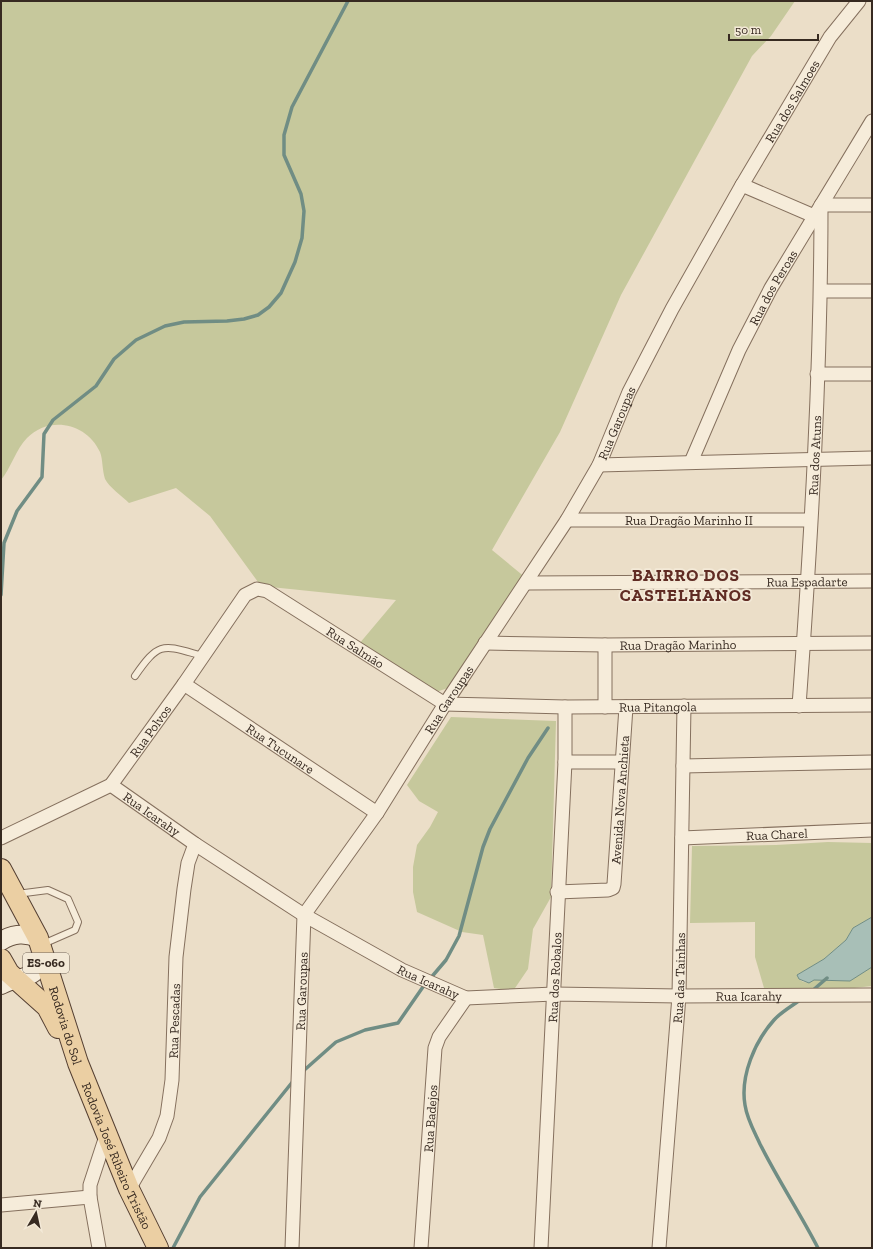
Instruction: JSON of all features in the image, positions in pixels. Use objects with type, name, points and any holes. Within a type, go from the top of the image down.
[{"type":"main road","name":"Rodovia do Sol","points":[[1,869],[41,946],[78,1063]]},
{"type":"main road","name":"Rodovia do Sol","points":[[1,959],[9,973],[9,982],[47,1007],[78,1063]]},
{"type":"main road","name":"Rodovia José Ribeiro Tristão","points":[[78,1063],[129,1189],[158,1248]]},
{"type":"street","name":"Rua dos Salmoes","points":[[742,185],[830,37],[859,1]]},
{"type":"street","name":"Rua dos Peroas","points":[[691,462],[739,350],[771,288],[871,123]]},
{"type":"street","points":[[742,185],[818,211],[872,205]]},
{"type":"street","name":"Rua Garoupas","points":[[292,1248],[304,915],[377,813],[445,704],[527,583],[567,520],[599,465],[629,392],[672,309],[742,185]]},
{"type":"street","name":"Rua dos Atuns","points":[[799,706],[808,581],[821,291],[818,211]]},
{"type":"street","points":[[821,291],[872,291]]},
{"type":"street","points":[[817,374],[872,374]]},
{"type":"street","points":[[599,465],[814,458],[872,458]]},
{"type":"street","name":"Rua Dragão Marinho II","points":[[567,520],[810,520]]},
{"type":"street","name":"Rua Espadarte","points":[[527,583],[872,581]]},
{"type":"street","name":"Rua Polvos","points":[[1,838],[111,785],[184,684],[245,595],[257,589],[267,591]]},
{"type":"street","name":"Rua Salmão","points":[[267,591],[445,704]]},
{"type":"street","name":"Rua Dragão Marinho","points":[[485,643],[605,645],[872,643]]},
{"type":"street","points":[[605,645],[605,707]]},
{"type":"street","name":"Rua Tucunare","points":[[184,684],[377,813]]},
{"type":"street","name":"Rua Pitangola","points":[[445,704],[565,707],[872,705]]},
{"type":"street","name":"Avenida Nova Anchieta","points":[[557,892],[608,890],[613,888],[626,706]]},
{"type":"street","name":"Rua das Tainhas","points":[[659,1248],[679,996],[684,706]]},
{"type":"street","name":"Rua dos Robalos","points":[[541,1248],[554,994],[557,892],[565,762],[565,707]]},
{"type":"street","points":[[565,762],[622,762]]},
{"type":"street","points":[[683,766],[872,762]]},
{"type":"street","name":"Rua Icarahy","points":[[111,785],[195,844],[304,915],[402,970],[466,998],[554,994],[679,996],[872,994]]},
{"type":"street","name":"Rua Charel","points":[[682,838],[872,830]]},
{"type":"street","name":"Rua Pescadas","points":[[129,1189],[159,1138],[167,1116],[172,1080],[176,957],[188,863],[195,844]]},
{"type":"street","points":[[1,941],[10,936],[20,934],[41,946],[41,964],[35,972],[26,978],[9,982]]},
{"type":"street","name":"Rua Badejos","points":[[421,1248],[435,1048],[439,1037],[466,998]]},
{"type":"street","points":[[98,1248],[90,1197],[90,1185],[107,1132]]},
{"type":"street","points":[[1,1205],[90,1197]]},
{"type":"lane","points":[[135,676],[145,661],[158,648],[168,646],[203,656]]},
{"type":"lane","points":[[14,894],[48,890],[68,899],[78,922],[75,930],[41,946]]},
{"type":"green space","points":[[1,1],[795,1],[771,36],[752,56],[621,295],[560,432],[492,550],[526,578],[451,687],[439,691],[429,690],[359,644],[396,600],[261,586],[210,516],[176,488],[129,503],[105,479],[101,455],[94,442],[86,434],[77,429],[56,425],[46,426],[36,431],[23,442],[1,480]]},
{"type":"green space","points":[[451,717],[556,721],[551,897],[533,929],[528,969],[513,991],[494,988],[483,935],[462,932],[417,912],[413,892],[413,867],[417,845],[430,827],[438,812],[419,801],[407,785]]},
{"type":"green space","points":[[828,842],[872,843],[872,917],[853,928],[846,940],[824,959],[797,975],[800,980],[806,982],[814,980],[850,981],[872,967],[872,986],[819,992],[764,988],[755,957],[755,922],[690,923],[692,846],[776,845]]},
{"type":"water","points":[[872,917],[872,967],[850,981],[814,980],[809,983],[799,979],[797,975],[824,959],[846,940],[853,928]]},
{"type":"waterway","points":[[1,595],[4,543],[17,511],[42,477],[44,434],[53,420],[96,386],[114,359],[136,340],[165,326],[184,322],[227,321],[244,319],[258,315],[269,307],[281,293],[295,262],[302,238],[304,211],[301,194],[284,155],[284,135],[292,107],[348,1]]},
{"type":"waterway","points":[[429,980],[446,960],[459,936],[483,847],[490,829],[528,758],[548,728]]},
{"type":"waterway","points":[[812,991],[827,978]]},
{"type":"waterway","points":[[301,1073],[336,1042],[365,1030],[398,1023],[425,984]]},
{"type":"waterway","points":[[800,1000],[777,1017],[767,1028],[755,1048],[747,1071],[744,1094],[747,1115],[760,1144],[818,1248]]},
{"type":"waterway","points":[[173,1248],[200,1197],[294,1080]]},
{"type":"district","name":"BAIRRO DOS CASTELHANOS","points":[[686,585]]}]
